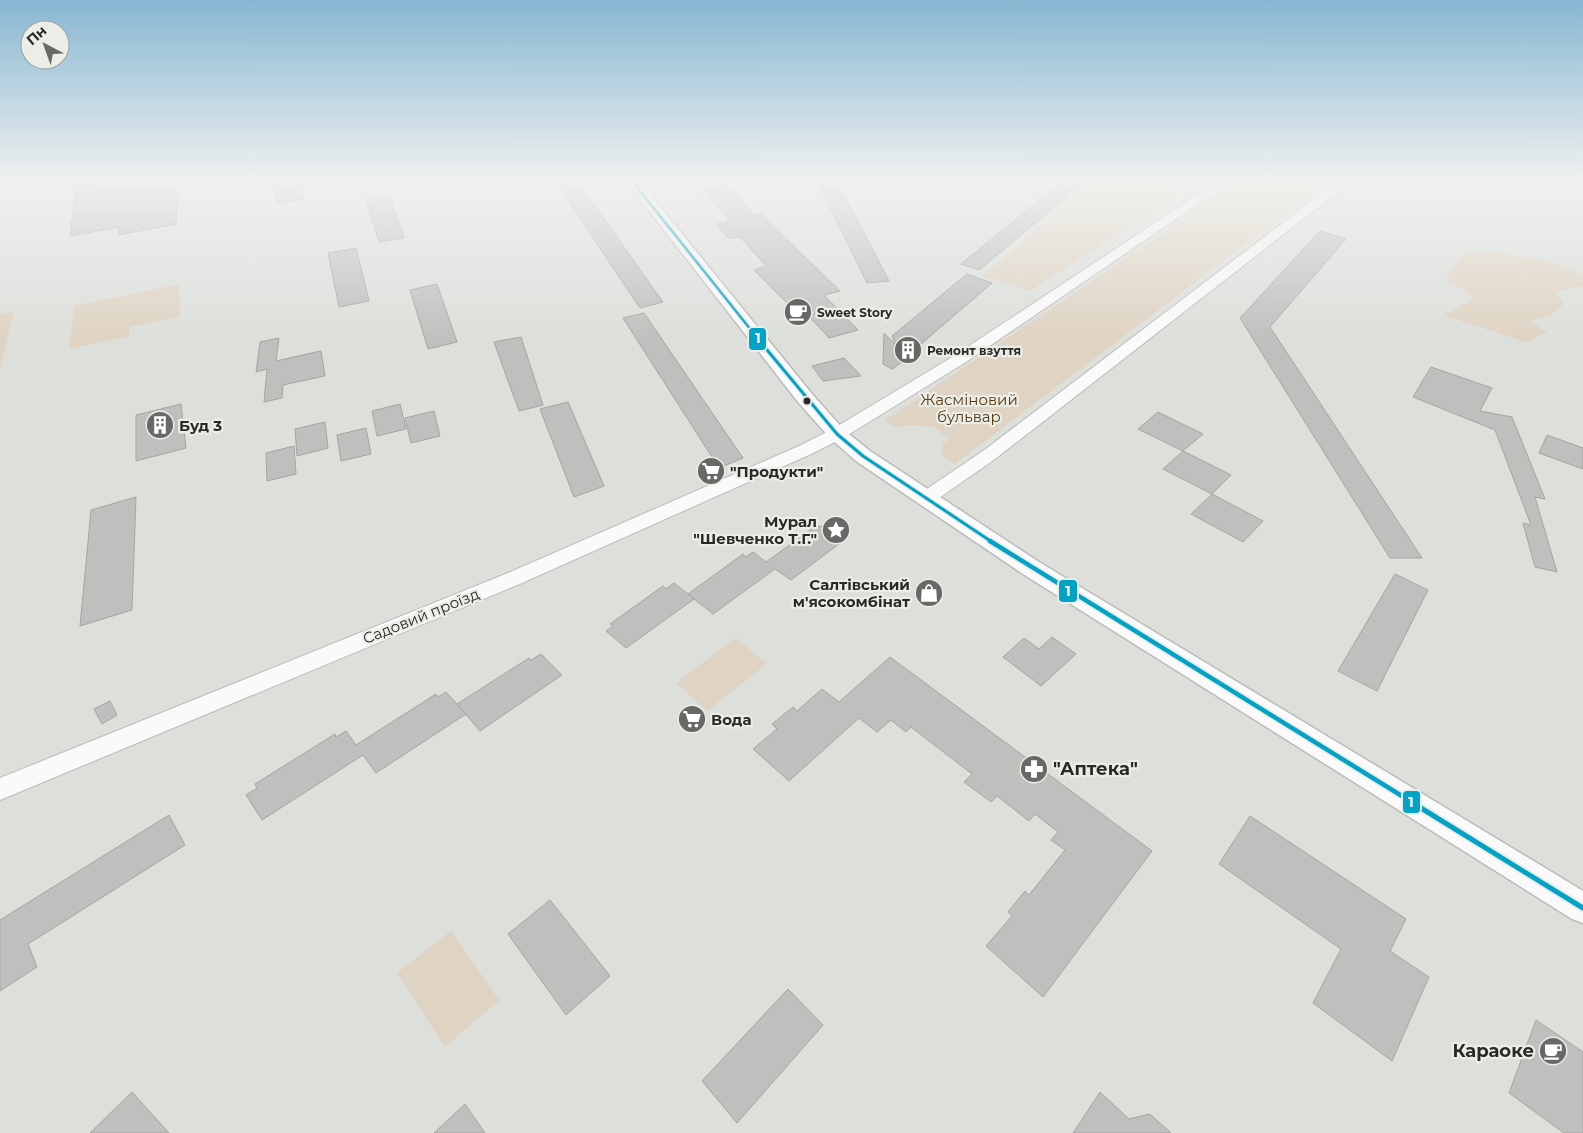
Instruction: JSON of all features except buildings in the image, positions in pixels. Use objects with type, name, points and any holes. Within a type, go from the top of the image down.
[{"type":"main road","points":[[673,234],[740,319],[837,434],[864,456],[925,499],[1031,568],[1583,908]]},
{"type":"street","name":"Садовий проїзд","points":[[0,789],[515,578],[705,496],[837,434],[960,359],[1147,234]]},
{"type":"street","points":[[925,499],[989,455],[1277,234]]},
{"type":"green space","points":[[1032,234],[1119,234],[1030,291],[982,276]]},
{"type":"green space","name":"Жасміновий бульвар","points":[[1162,234],[1259,234],[955,464],[942,456],[943,443],[950,439],[934,427],[910,425],[896,428],[884,421]]},
{"type":"green space","points":[[1465,252],[1525,257],[1569,268],[1583,274],[1583,286],[1556,292],[1564,304],[1551,316],[1530,321],[1547,332],[1526,342],[1443,315],[1474,299],[1466,290],[1448,282],[1446,277]]},
{"type":"green space","points":[[179,284],[180,317],[130,327],[129,336],[69,349],[74,306]]},
{"type":"green space","points":[[14,312],[0,370],[0,314]]},
{"type":"green space","points":[[736,638],[767,664],[707,711],[676,683]]},
{"type":"green space","points":[[451,931],[499,1000],[445,1047],[397,973]]},
{"type":"transit line","name":"1","points":[[674,234],[805,398],[837,434],[863,456],[1031,568],[1583,908]]},
{"type":"place","name":"Sweet Story","points":[[798,312]]},
{"type":"place","name":"Ремонт взуття","points":[[908,350]]},
{"type":"place","name":"Буд 3","points":[[160,425]]},
{"type":"place","name":"\"Продукти\"","points":[[711,471]]},
{"type":"place","name":"Мурал \"Шевченко Т.Г.\"","points":[[836,530]]},
{"type":"place","name":"Салтівський м'ясокомбінат","points":[[929,593]]},
{"type":"place","name":"Вода","points":[[692,719]]},
{"type":"place","name":"\"Аптека\"","points":[[1034,769]]},
{"type":"place","name":"Караоке","points":[[1553,1051]]}]
